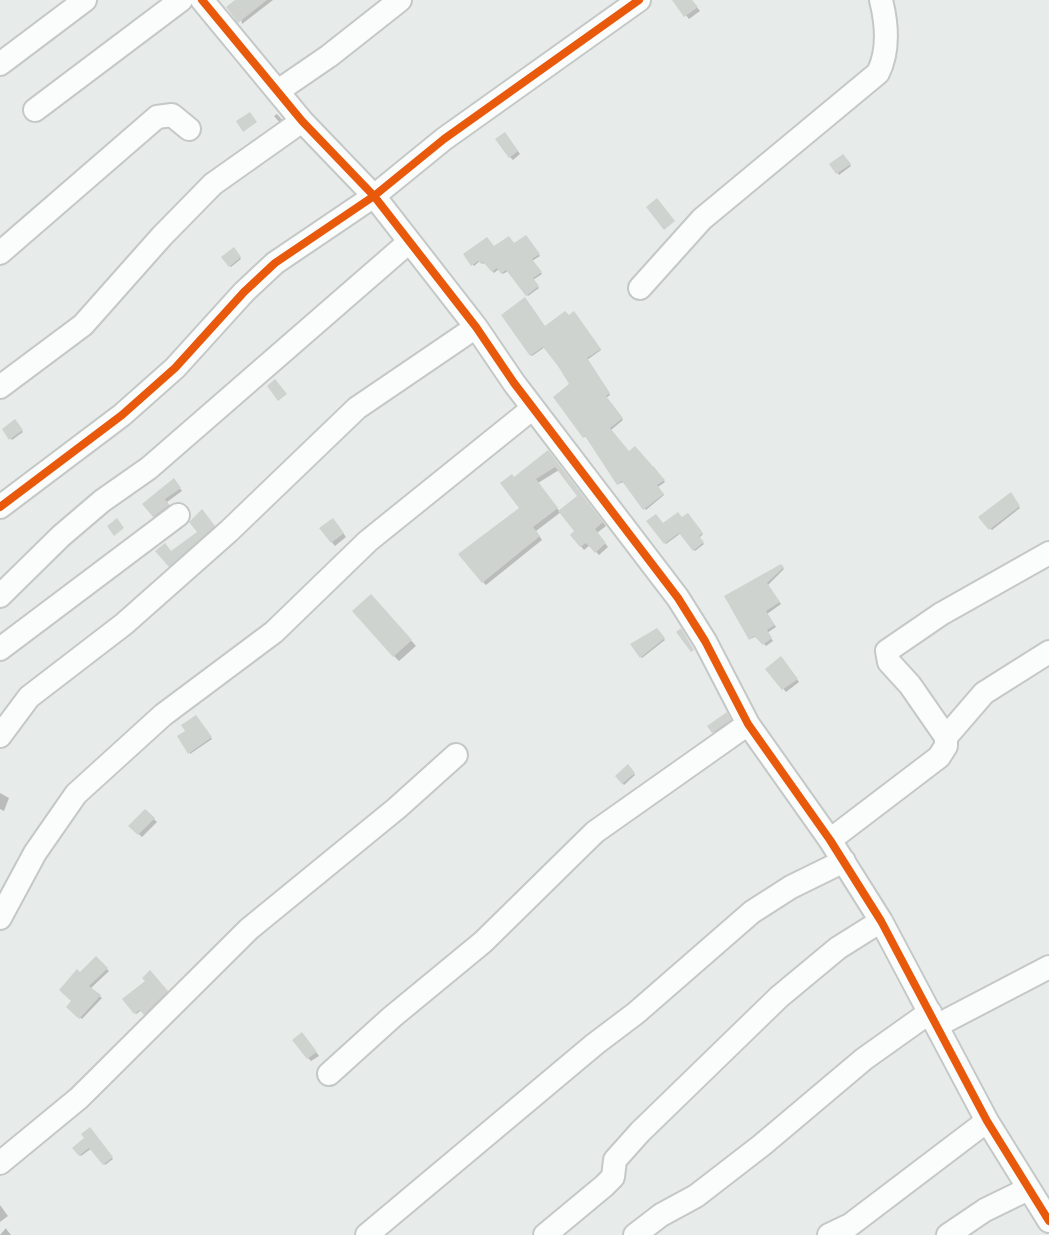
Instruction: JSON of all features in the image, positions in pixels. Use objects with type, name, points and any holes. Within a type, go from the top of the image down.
[{"type":"street","points":[[0,64],[85,0]]},
{"type":"street","points":[[35,110],[181,0]]},
{"type":"street","points":[[202,0],[302,121],[374,196],[476,327],[533,408],[694,621],[748,724],[830,840],[881,921],[987,1121],[1049,1221]]},
{"type":"street","points":[[278,92],[329,56],[400,0]]},
{"type":"street","points":[[0,507],[122,415],[175,368],[260,276],[374,196],[444,139],[639,0]]},
{"type":"street","points":[[640,288],[702,219],[878,73],[884,61],[886,41],[885,15],[881,0]]},
{"type":"street","points":[[0,253],[157,117],[172,115],[189,129]]},
{"type":"street","points":[[0,387],[83,325],[162,236],[213,184],[302,121]]},
{"type":"street","points":[[0,596],[69,529],[102,501],[149,468],[409,242]]},
{"type":"street","points":[[0,736],[29,697],[124,624],[229,531],[357,408],[476,327]]},
{"type":"street","points":[[0,918],[35,853],[76,794],[163,715],[274,632],[368,541],[533,408]]},
{"type":"street","points":[[0,649],[178,515]]},
{"type":"street","points":[[830,840],[939,757],[946,746],[946,737],[910,685],[889,662],[886,651],[957,604],[1049,553]]},
{"type":"street","points":[[946,737],[984,693],[1049,652]]},
{"type":"street","points":[[329,1074],[392,1017],[483,942],[595,832],[748,724]]},
{"type":"street","points":[[0,1163],[79,1098],[249,929],[397,808],[456,755]]},
{"type":"street","points":[[367,1235],[595,1044],[636,1013],[752,912],[791,887],[844,861]]},
{"type":"street","points":[[545,1235],[613,1177],[615,1160],[640,1132],[779,997],[838,948],[881,921]]},
{"type":"street","points":[[636,1235],[661,1215],[696,1196],[762,1145],[864,1059],[934,1018],[1049,967]]},
{"type":"street","points":[[829,1235],[850,1225],[987,1121]]},
{"type":"street","points":[[948,1235],[985,1210],[1028,1189]]},
{"type":"building","points":[[235,0],[267,0],[238,23],[226,7]]},
{"type":"building","points":[[672,0],[692,0],[698,7],[684,17]]},
{"type":"building","points":[[250,112],[257,122],[243,132],[236,121]]},
{"type":"building","points":[[505,132],[518,151],[509,158],[495,139]]},
{"type":"building","points":[[843,154],[851,164],[836,174],[829,164]]},
{"type":"building","points":[[657,198],[675,221],[664,230],[646,207]]},
{"type":"building","points":[[526,235],[540,254],[532,259],[542,272],[533,278],[539,286],[526,296],[506,270],[501,274],[497,268],[492,272],[483,262],[481,264],[478,261],[471,266],[463,254],[487,237],[494,246],[509,236],[514,243]]},
{"type":"building","points":[[234,247],[241,257],[229,267],[221,257]]},
{"type":"building","points":[[525,297],[545,326],[565,311],[569,315],[574,311],[601,349],[587,358],[610,393],[606,396],[623,418],[610,428],[629,451],[635,446],[665,480],[657,485],[664,494],[643,510],[622,481],[617,485],[585,436],[583,438],[553,397],[569,384],[558,366],[543,347],[530,356],[501,315]]},
{"type":"building","points":[[275,379],[287,394],[278,401],[267,386]]},
{"type":"building","points":[[15,419],[23,430],[9,440],[2,429]]},
{"type":"building","points":[[548,450],[603,522],[595,529],[606,543],[595,553],[586,543],[580,547],[570,535],[574,531],[558,511],[577,496],[555,467],[536,479],[558,508],[533,527],[540,536],[482,583],[458,554],[519,508],[500,483],[512,474],[514,477]]},
{"type":"building","points":[[174,478],[181,488],[165,499],[169,505],[153,517],[142,504]]},
{"type":"building","points":[[1011,492],[1020,506],[989,530],[978,517]]},
{"type":"building","points":[[202,509],[215,526],[169,567],[155,551],[165,543],[171,551],[197,532],[189,522]]},
{"type":"building","points":[[678,512],[682,517],[688,513],[703,533],[699,536],[704,542],[693,551],[679,533],[664,544],[646,521],[656,514],[663,523]]},
{"type":"building","points":[[117,518],[124,528],[114,536],[107,526]]},
{"type":"building","points":[[333,518],[344,533],[331,543],[319,528]]},
{"type":"building","points":[[781,564],[784,567],[767,583],[780,602],[766,611],[775,625],[767,630],[772,638],[763,645],[754,636],[749,640],[724,596]]},
{"type":"building","points":[[371,594],[412,640],[393,657],[352,611]]},
{"type":"building","points":[[657,628],[665,638],[640,658],[630,644]]},
{"type":"building","points":[[681,628],[694,650],[691,652],[676,632]]},
{"type":"building","points":[[781,656],[798,679],[782,690],[765,669]]},
{"type":"building","points":[[727,712],[731,720],[712,733],[707,726]]},
{"type":"building","points":[[196,715],[212,737],[188,754],[177,736],[185,731],[181,725]]},
{"type":"building","points":[[628,764],[635,773],[622,784],[615,776]]},
{"type":"building","points":[[145,809],[155,818],[138,835],[128,826]]},
{"type":"building","points":[[96,956],[108,968],[89,986],[101,995],[79,1019],[66,1007],[71,1001],[59,990],[77,969],[80,972]]},
{"type":"building","points":[[150,970],[168,991],[144,1015],[140,1010],[134,1014],[122,999],[145,981],[142,978]]},
{"type":"building","points":[[302,1032],[317,1052],[307,1059],[292,1040]]},
{"type":"building","points":[[90,1127],[113,1157],[103,1165],[89,1148],[79,1156],[72,1148],[84,1138],[81,1134]]},
{"type":"cycle path","points":[[202,0],[302,121],[374,196],[476,327],[514,383],[678,598],[705,641],[748,724],[830,840],[881,921],[987,1121],[1049,1221]]},
{"type":"cycle path","points":[[0,507],[122,415],[175,368],[244,292],[275,263],[374,196],[444,139],[639,0]]}]
